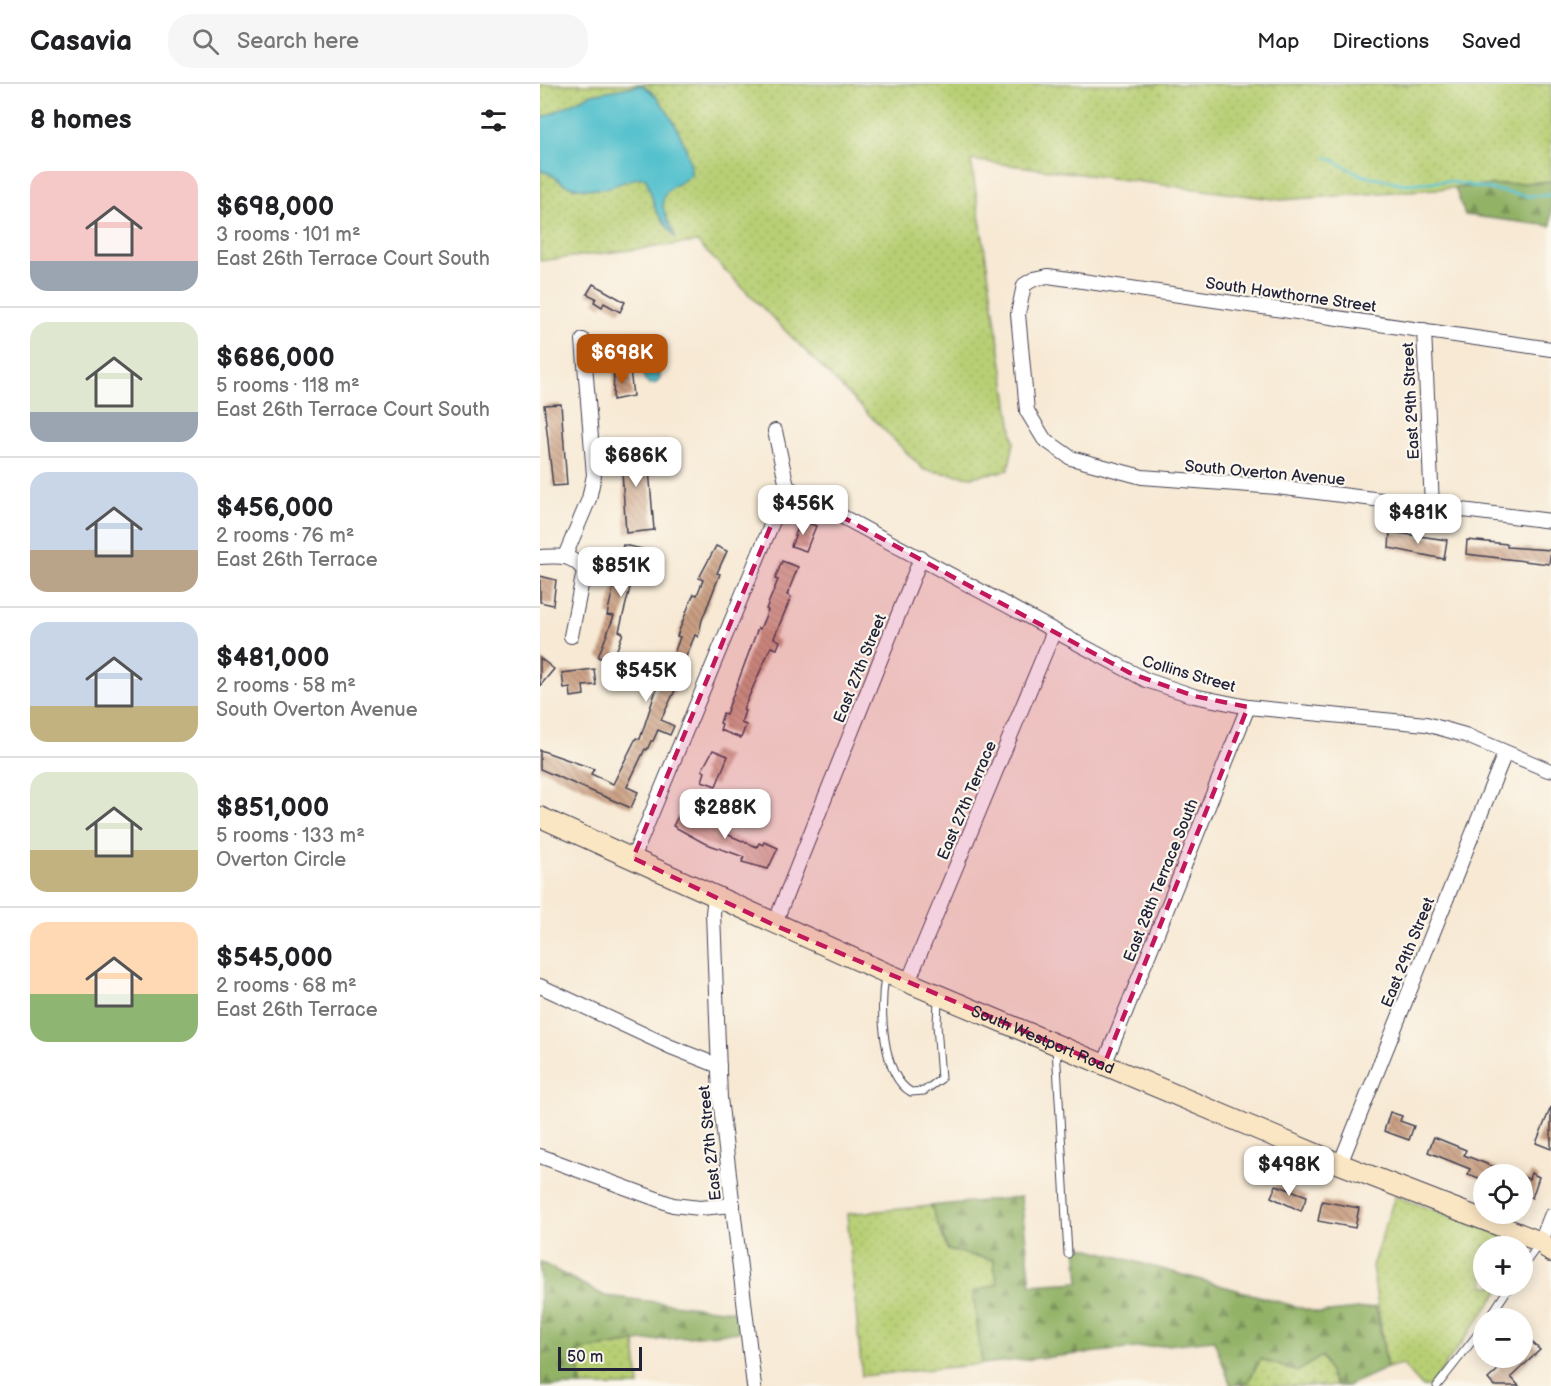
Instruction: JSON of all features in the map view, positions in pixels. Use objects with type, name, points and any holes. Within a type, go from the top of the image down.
[{"type":"street","name":"South Hawthorne Street","points":[[1053,447],[1034,426],[1024,395],[1018,314],[1019,299],[1026,283],[1048,276],[1551,349]]},
{"type":"street","name":"East 29th Street","points":[[1424,330],[1432,506]]},
{"type":"street","points":[[565,556],[589,499],[594,476],[583,340]]},
{"type":"street","points":[[633,858],[787,486],[776,431]]},
{"type":"street","name":"South Overton Avenue","points":[[1053,447],[1071,458],[1142,477],[1277,487],[1551,521]]},
{"type":"street","name":"Collins Street","points":[[787,486],[1146,680],[1194,696],[1248,707],[1426,724],[1465,735],[1548,770]]},
{"type":"street","points":[[540,557],[565,556],[576,560],[584,571],[571,636]]},
{"type":"street","name":"East 27th Street","points":[[774,925],[921,558]]},
{"type":"street","name":"East 27th Terrace","points":[[908,982],[1054,631]]},
{"type":"street","name":"East 28th Terrace South","points":[[1104,1065],[1248,707]]},
{"type":"street","name":"East 29th Street","points":[[1340,1164],[1505,753]]},
{"type":"street","name":"South Westport Road","points":[[540,817],[774,925],[886,973],[1340,1164],[1546,1247]]},
{"type":"street","name":"East 27th Street","points":[[715,896],[713,913],[718,1066],[754,1386]]},
{"type":"street","points":[[540,986],[671,1047],[718,1066]]},
{"type":"street","points":[[540,1156],[673,1205],[700,1208],[733,1205]]},
{"type":"street","points":[[1546,1247],[1551,1216]]},
{"type":"lane","points":[[886,973],[883,992],[889,1062],[898,1080],[911,1092],[924,1090],[941,1079],[937,1025],[938,995]]},
{"type":"lane","points":[[1056,1045],[1068,1254]]},
{"type":"lane","points":[[1533,1258],[1546,1247]]},
{"type":"lane","points":[[1437,1386],[1473,1340]]},
{"type":"highlighted area","points":[[787,487],[1130,673],[1194,696],[1248,707],[1104,1065],[774,925],[633,858]]},
{"type":"green space","points":[[540,84],[1551,84],[1551,181],[1281,200],[971,160],[1014,443],[1008,470],[971,477],[924,470],[697,242],[540,261]]},
{"type":"green space","points":[[1551,181],[1551,226],[1465,215],[1455,188]]},
{"type":"green space","points":[[1395,1196],[1506,1236],[1473,1236],[1473,1296],[1496,1296],[1487,1308],[1473,1308],[1473,1327],[1430,1386],[1422,1386],[1402,1364],[1387,1368],[1372,1266]]},
{"type":"green space","points":[[1021,1197],[1031,1285],[1079,1282],[1076,1245],[1319,1313],[1376,1307],[1387,1368],[1347,1386],[1336,1386],[1322,1356],[1297,1372],[1261,1359],[1248,1382],[1231,1386],[1214,1340],[982,1364],[973,1292],[998,1284],[993,1260],[948,1250],[931,1206]]},
{"type":"green space","points":[[931,1206],[948,1250],[993,1260],[998,1284],[973,1292],[982,1364],[862,1376],[847,1214]]},
{"type":"green space","points":[[540,1262],[605,1296],[739,1312],[739,1332],[635,1342],[578,1351],[581,1386],[540,1386]]},
{"type":"green space","points":[[635,1342],[639,1386],[581,1386],[577,1351]]},
{"type":"green space","points":[[1322,1356],[1336,1386],[1240,1386],[1248,1382],[1261,1359],[1297,1372]]},
{"type":"water","points":[[641,85],[650,90],[658,99],[675,124],[690,165],[691,175],[671,188],[663,199],[664,212],[676,239],[656,211],[646,178],[633,179],[603,189],[589,189],[564,184],[550,174],[540,171],[540,119],[592,94]]},
{"type":"water","points":[[649,368],[655,368],[660,376],[658,382],[649,384],[644,379],[644,373]]},
{"type":"building","points":[[593,284],[625,302],[620,312],[604,303],[602,307],[594,302],[596,298],[587,294]]},
{"type":"building","points":[[630,369],[633,396],[613,400],[614,371]]},
{"type":"building","points":[[561,404],[567,485],[553,486],[544,405]]},
{"type":"building","points":[[647,444],[654,530],[626,533],[622,472],[616,447]]},
{"type":"building","points":[[801,520],[816,526],[806,551],[791,546]]},
{"type":"building","points":[[1390,532],[1447,540],[1444,559],[1389,548]]},
{"type":"building","points":[[1467,540],[1507,544],[1507,547],[1551,550],[1549,564],[1466,554]]},
{"type":"building","points":[[623,545],[643,549],[642,563],[640,578],[633,576],[619,631],[623,633],[612,663],[598,657],[614,616],[607,615]]},
{"type":"building","points":[[716,546],[727,551],[717,573],[720,574],[702,620],[698,637],[695,635],[683,664],[685,665],[678,684],[661,720],[674,726],[670,735],[658,730],[647,750],[645,749],[627,787],[638,792],[631,808],[540,769],[540,750],[594,769],[591,774],[613,784],[636,738],[640,739],[659,681],[663,683],[669,667],[680,637],[677,636],[691,600],[694,594],[697,595],[703,580],[699,578]]},
{"type":"building","points":[[782,561],[798,567],[787,595],[791,597],[774,638],[780,641],[777,649],[771,647],[743,710],[745,711],[741,723],[746,725],[741,738],[720,730],[722,724],[720,723],[723,713],[726,714],[758,628],[760,629],[768,610],[766,609],[778,580],[775,579]]},
{"type":"building","points":[[540,576],[556,580],[553,605],[540,602]]},
{"type":"building","points":[[540,658],[554,669],[540,686]]},
{"type":"building","points":[[594,669],[596,685],[583,686],[584,695],[571,697],[570,688],[564,689],[562,673]]},
{"type":"building","points":[[713,750],[728,756],[716,786],[702,781],[705,772],[702,770]]},
{"type":"building","points":[[683,807],[695,812],[693,818],[727,830],[726,834],[757,847],[759,843],[763,845],[764,842],[778,848],[768,869],[742,862],[744,857],[704,843],[673,826]]},
{"type":"building","points":[[1551,1107],[1551,1149],[1536,1143]]},
{"type":"building","points":[[1390,1112],[1402,1116],[1400,1121],[1414,1126],[1409,1140],[1384,1131]]},
{"type":"building","points":[[1434,1137],[1466,1150],[1464,1155],[1487,1164],[1473,1164],[1473,1176],[1468,1174],[1470,1169],[1428,1152]]},
{"type":"building","points":[[1533,1174],[1539,1177],[1533,1195]]},
{"type":"building","points":[[1276,1185],[1307,1196],[1301,1211],[1271,1197]]},
{"type":"building","points":[[1322,1201],[1359,1208],[1355,1228],[1318,1221]]},
{"type":"building","points":[[1533,1343],[1540,1350],[1533,1357]]},
{"type":"building","points":[[1500,1368],[1521,1368],[1511,1377],[1519,1386],[1494,1386],[1488,1379]]},
{"type":"waterway","points":[[1327,157],[1361,175],[1405,184],[1446,181],[1527,196],[1551,195]]}]
